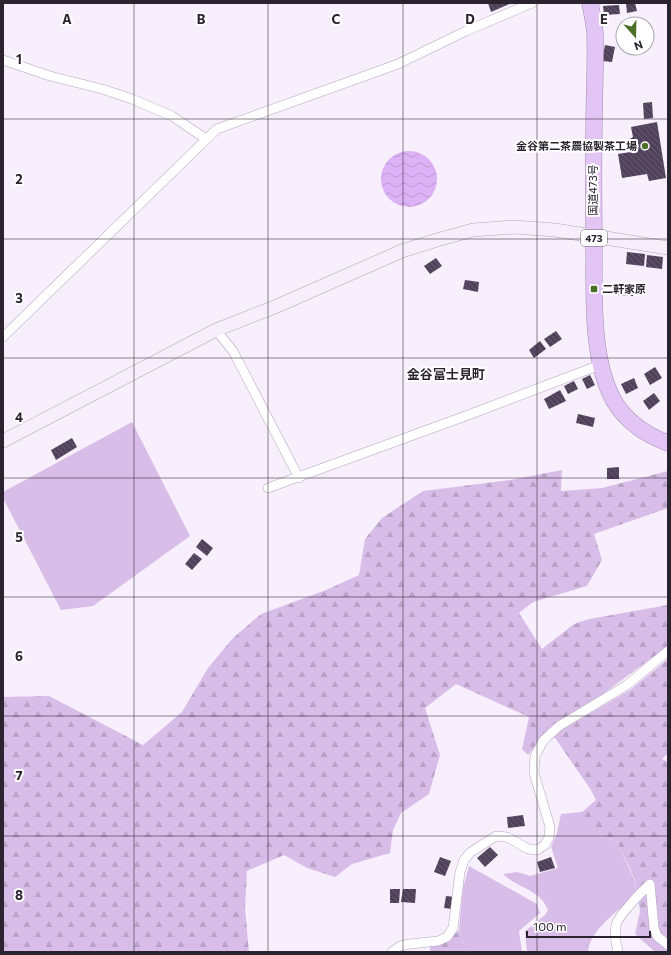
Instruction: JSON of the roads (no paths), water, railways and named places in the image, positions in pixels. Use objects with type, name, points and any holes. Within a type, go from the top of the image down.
[{"type":"highway","name":"国道473号","points":[[590,3],[595,33],[593,194],[596,334],[602,366],[607,384],[614,400],[627,417],[641,429],[657,439],[668,443]]},
{"type":"street","points":[[3,337],[217,128],[398,64],[466,31],[532,3]]},
{"type":"street","points":[[3,60],[50,76],[102,89],[132,99],[172,116],[206,139]]},
{"type":"street","points":[[3,441],[216,330],[277,306],[402,251],[437,240],[473,230],[514,226],[555,230],[668,248]]},
{"type":"street","points":[[216,330],[233,351],[299,478]]},
{"type":"street","points":[[268,488],[299,478],[540,389],[592,368],[602,366]]},
{"type":"street","points":[[392,952],[400,946],[438,941],[447,937],[453,928],[460,872],[464,860],[471,852],[488,840],[496,836],[507,837],[528,849],[537,850],[545,845],[549,837],[550,827],[534,772],[535,756],[543,741],[559,726],[627,686],[668,651]]},
{"type":"street","points":[[617,952],[618,950],[615,943],[616,924],[650,884],[654,928],[657,936],[668,945]]},
{"type":"water","points":[[409,151],[420,153],[429,159],[435,168],[437,179],[435,190],[429,199],[420,205],[409,207],[398,205],[389,199],[383,190],[381,179],[383,168],[389,159],[398,153]]},
{"type":"place","name":"金谷第二茶農協製茶工場","points":[[645,146]]},
{"type":"place","name":"二軒家原","points":[[594,289]]},
{"type":"district","name":"金谷富士見町","points":[[446,374]]}]
